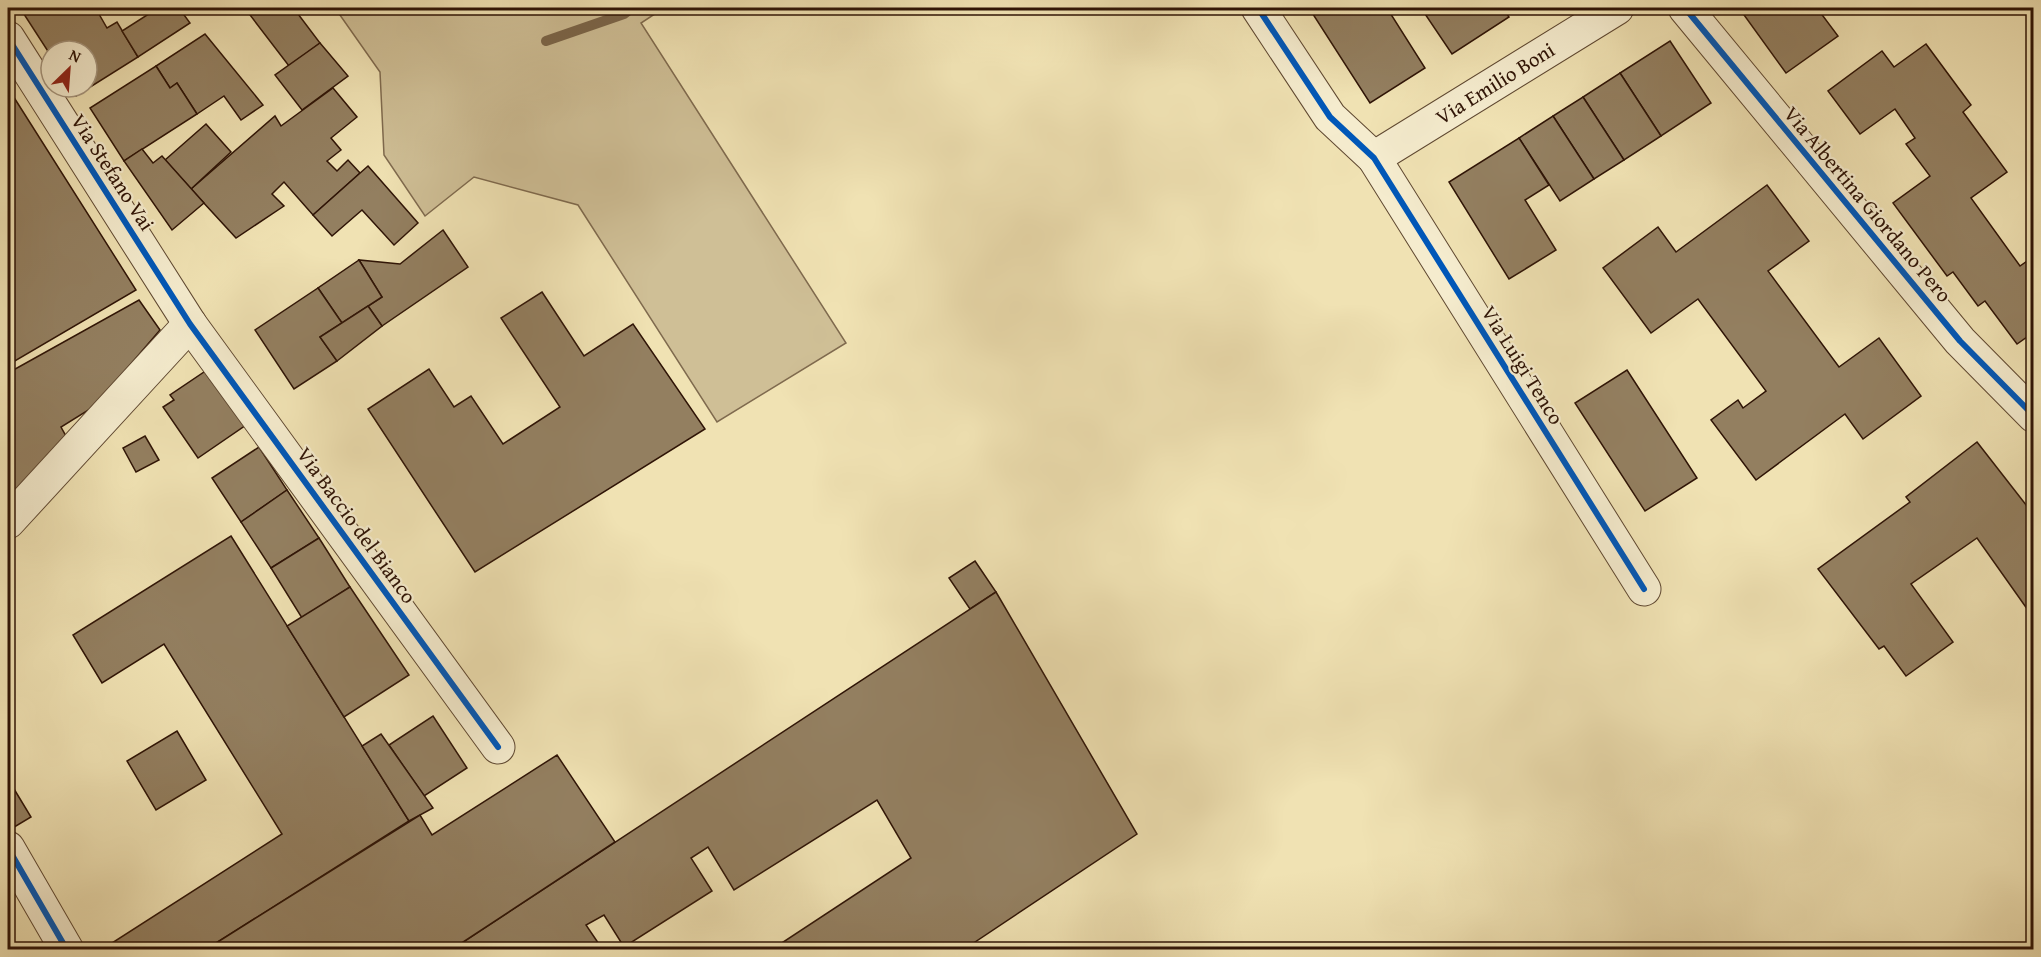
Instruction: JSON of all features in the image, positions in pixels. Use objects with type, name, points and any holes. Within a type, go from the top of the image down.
[{"type":"street","name":"Via Luigi Tenco","points":[[1258,8],[1330,117],[1374,158],[1644,589]]},
{"type":"street","name":"Via Emilio Boni","points":[[1374,158],[1617,8]]},
{"type":"street","name":"Via Albertina Giordano Pero","points":[[1685,8],[1960,341],[2034,416]]},
{"type":"street","name":"Via Stefano Vai","points":[[8,38],[190,324]]},
{"type":"street","points":[[8,522],[190,324]]},
{"type":"street","name":"Via Baccio del Bianco","points":[[190,324],[498,747]]},
{"type":"street","points":[[8,848],[67,950]]},
{"type":"shaded area","points":[[335,8],[664,8],[641,23],[846,343],[717,422],[578,205],[474,177],[425,216],[384,155],[380,72]]},
{"type":"building","points":[[20,8],[109,8],[99,14],[107,28],[117,22],[138,57],[99,82],[99,39],[40,39]]},
{"type":"building","points":[[158,8],[179,8],[190,23],[138,57],[122,31]]},
{"type":"building","points":[[251,8],[299,8],[295,10],[320,43],[289,66],[247,11]]},
{"type":"building","points":[[1309,8],[1387,8],[1425,68],[1370,103]]},
{"type":"building","points":[[1421,8],[1503,8],[1509,17],[1452,54]]},
{"type":"building","points":[[1739,8],[1817,8],[1838,36],[1786,73]]},
{"type":"building","points":[[205,34],[263,105],[241,120],[224,96],[197,114],[177,83],[170,88],[156,66]]},
{"type":"building","points":[[1670,41],[1711,103],[1661,136],[1620,73]]},
{"type":"building","points":[[320,43],[348,76],[302,110],[275,75]]},
{"type":"building","points":[[1926,44],[1971,105],[1963,112],[2007,172],[1971,198],[2020,266],[2030,259],[2034,264],[2034,332],[2017,344],[1985,301],[1978,306],[1953,272],[1947,276],[1893,203],[1930,176],[1906,144],[1915,138],[1895,109],[1860,134],[1828,91],[1882,51],[1894,67]]},
{"type":"building","points":[[156,66],[170,88],[177,83],[197,114],[124,161],[90,108]]},
{"type":"building","points":[[1620,73],[1661,136],[1624,160],[1583,97]]},
{"type":"building","points":[[8,88],[136,290],[8,365]]},
{"type":"building","points":[[333,88],[357,117],[331,138],[341,150],[327,161],[337,171],[348,160],[360,173],[313,215],[284,182],[272,194],[284,206],[236,238],[191,189],[275,116],[281,126]]},
{"type":"building","points":[[1583,97],[1624,160],[1594,179],[1553,116]]},
{"type":"building","points":[[1553,116],[1594,179],[1560,201],[1519,138]]},
{"type":"building","points":[[206,124],[231,152],[191,189],[165,160]]},
{"type":"building","points":[[1519,138],[1549,185],[1525,200],[1556,250],[1509,279],[1449,182]]},
{"type":"building","points":[[142,149],[153,163],[162,156],[204,203],[172,230],[124,161]]},
{"type":"building","points":[[368,166],[418,223],[394,245],[362,210],[332,236],[313,215]]},
{"type":"building","points":[[1767,185],[1809,241],[1768,271],[1839,367],[1879,338],[1921,396],[1863,439],[1845,414],[1756,480],[1711,420],[1738,400],[1743,408],[1766,391],[1698,299],[1651,333],[1603,268],[1658,227],[1676,252]]},
{"type":"building","points":[[443,230],[468,267],[382,326],[368,306],[382,297],[359,260],[400,264]]},
{"type":"building","points":[[359,260],[382,297],[342,323],[318,288]]},
{"type":"building","points":[[318,288],[342,323],[320,337],[337,361],[294,389],[255,330]]},
{"type":"building","points":[[542,292],[584,356],[633,324],[705,429],[475,572],[368,409],[429,369],[454,407],[471,396],[503,444],[560,407],[501,318]]},
{"type":"building","points":[[139,300],[160,330],[95,406],[61,427],[67,438],[8,503],[8,373]]},
{"type":"building","points":[[368,306],[382,326],[337,361],[320,337]]},
{"type":"building","points":[[207,370],[246,425],[198,458],[163,407],[174,400],[170,395]]},
{"type":"building","points":[[1627,370],[1697,478],[1645,511],[1575,403]]},
{"type":"building","points":[[145,436],[159,460],[136,472],[123,448]]},
{"type":"building","points":[[1977,442],[2030,510],[2034,508],[2034,611],[2030,613],[1977,538],[1911,584],[1953,642],[1906,676],[1884,646],[1879,649],[1818,569],[1910,502],[1906,497]]},
{"type":"building","points":[[259,447],[287,490],[241,522],[212,478]]},
{"type":"building","points":[[287,490],[319,538],[271,568],[241,522]]},
{"type":"building","points":[[231,536],[409,821],[205,950],[101,950],[282,834],[164,644],[102,683],[73,635]]},
{"type":"building","points":[[319,538],[350,587],[302,618],[271,568]]},
{"type":"building","points":[[975,561],[996,592],[970,609],[949,578]]},
{"type":"building","points":[[350,587],[409,675],[344,717],[287,626]]},
{"type":"building","points":[[996,592],[1137,834],[963,950],[771,950],[911,858],[877,800],[734,890],[708,847],[691,858],[712,891],[624,947],[604,915],[586,925],[603,950],[451,950]]},
{"type":"building","points":[[433,716],[467,768],[424,796],[389,745]]},
{"type":"building","points":[[177,731],[206,780],[156,810],[127,761]]},
{"type":"building","points":[[381,734],[433,808],[409,821],[362,746]]},
{"type":"building","points":[[557,755],[615,842],[451,950],[205,950],[420,815],[432,835]]},
{"type":"building","points":[[8,779],[31,817],[11,829],[8,824]]},
{"type":"waterway","points":[[546,41],[624,14],[632,8]]},
{"type":"cycle path","points":[[1258,8],[1330,117],[1374,158],[1644,589]]},
{"type":"cycle path","points":[[1685,8],[1960,341],[2034,416]]},
{"type":"cycle path","points":[[8,38],[190,324],[498,747]]},
{"type":"cycle path","points":[[8,848],[67,950]]}]
